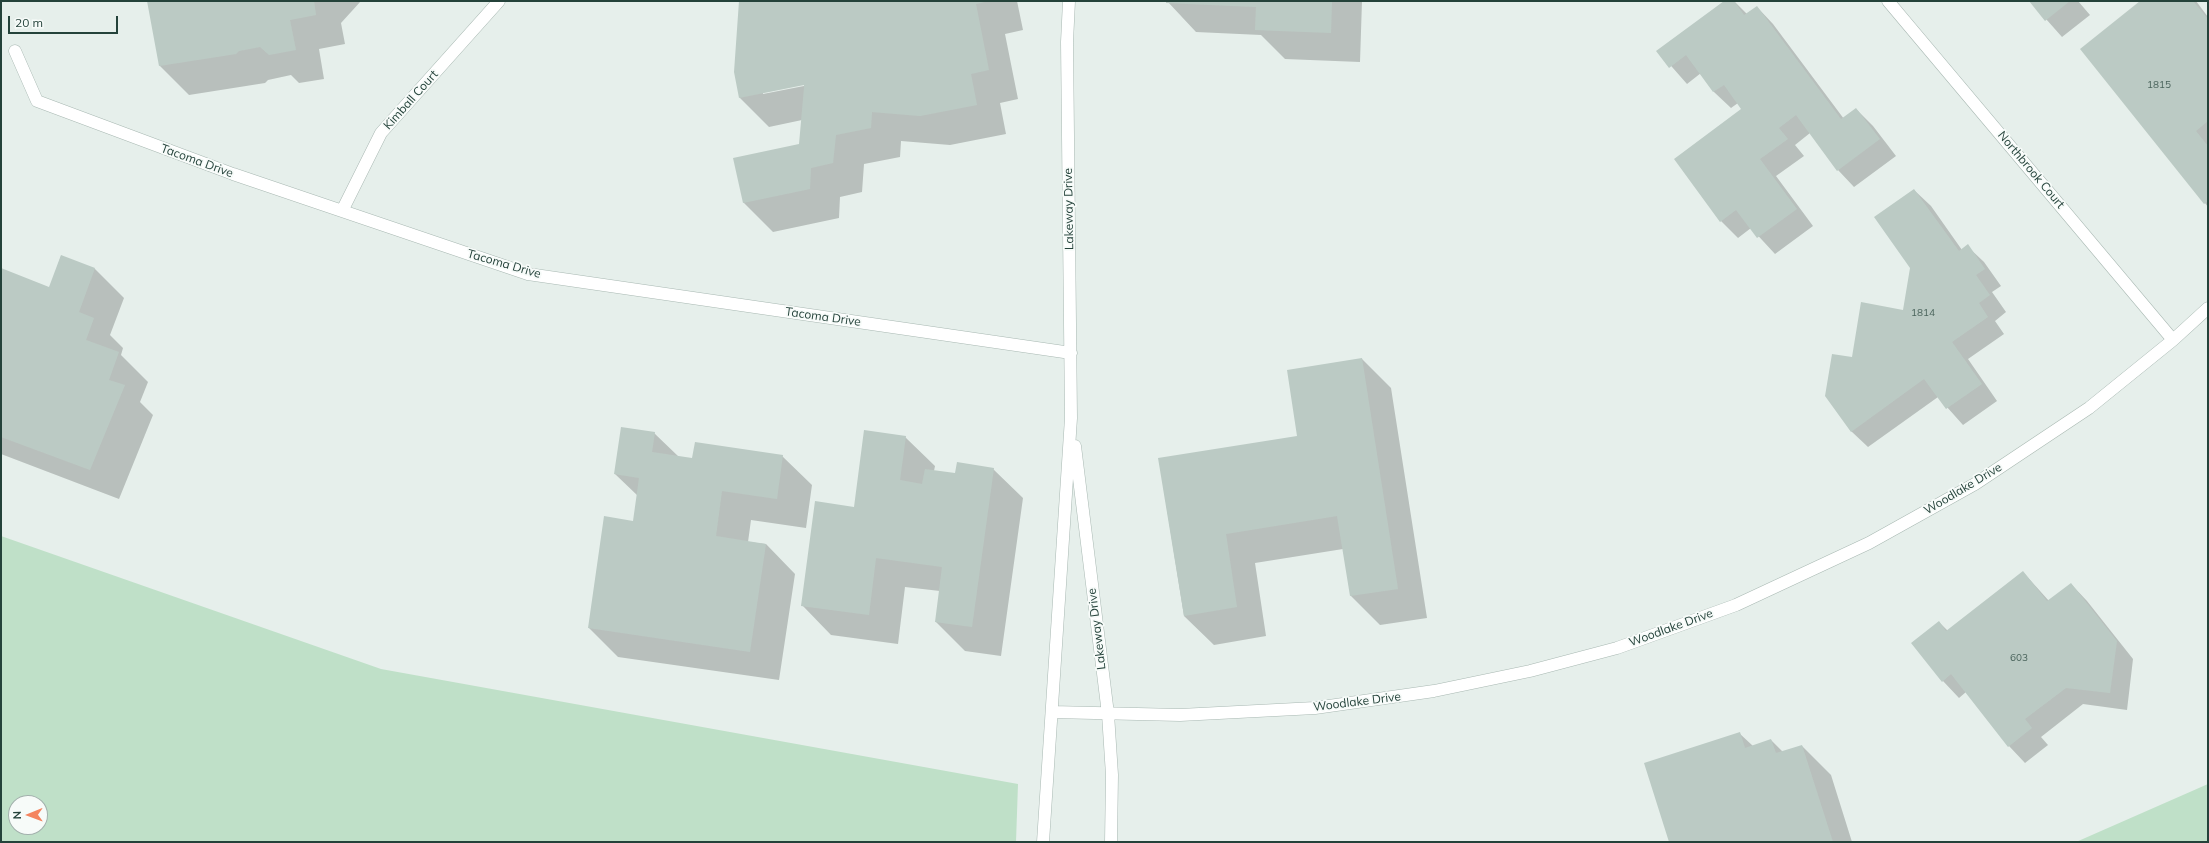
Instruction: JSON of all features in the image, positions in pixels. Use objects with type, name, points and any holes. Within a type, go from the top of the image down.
[{"type":"street","name":"Kimball Court","points":[[342,211],[381,134],[499,1]]},
{"type":"street","name":"Lakeway Drive","points":[[1043,842],[1071,418],[1067,42],[1070,1]]},
{"type":"street","name":"Northbrook Court","points":[[1888,1],[2173,340]]},
{"type":"street","name":"Tacoma Drive","points":[[15,51],[37,101],[233,174],[528,274],[1071,353]]},
{"type":"street","name":"Woodlake Drive","points":[[1052,712],[1180,715],[1315,708],[1434,691],[1530,671],[1617,648],[1736,605],[1869,543],[1975,484],[2090,408],[2173,340],[2208,308]]},
{"type":"street","name":"Lakeway Drive","points":[[1071,418],[1108,714],[1112,775],[1111,842]]},
{"type":"green space","points":[[1,536],[381,669],[1018,784],[1016,842],[1,842]]},
{"type":"green space","points":[[2208,784],[2208,842],[2076,842]]},
{"type":"building","points":[[147,1],[314,1],[316,15],[290,20],[296,50],[269,55],[260,47],[239,51],[236,54],[159,66]]},
{"type":"building","points":[[739,1],[989,1],[976,4],[989,70],[971,74],[977,105],[920,116],[872,112],[871,128],[836,135],[833,163],[811,168],[810,189],[743,203],[733,158],[799,144],[804,85],[739,98],[734,72]]},
{"type":"building","points":[[1166,1],[1332,1],[1331,33],[1255,30],[1256,7],[1166,3]]},
{"type":"building","points":[[1724,1],[1734,1],[1744,15],[1757,6],[1841,119],[1856,108],[1880,139],[1837,171],[1796,115],[1779,128],[1788,139],[1760,159],[1797,209],[1757,238],[1736,210],[1720,222],[1674,159],[1741,109],[1724,85],[1713,92],[1686,55],[1669,68],[1656,51]]},
{"type":"building","points":[[2029,1],[2070,1],[2045,21]]},
{"type":"building","points":[[2140,1],[2193,1],[2208,19],[2208,121],[2196,131],[2208,146],[2208,201],[2204,204],[2080,49]]},
{"type":"building","points":[[1914,189],[1959,251],[1968,244],[1985,269],[1976,275],[1990,295],[1979,303],[1988,317],[1952,342],[1982,384],[1946,409],[1924,379],[1851,432],[1825,396],[1832,354],[1852,357],[1861,302],[1903,310],[1910,268],[1874,217]]},
{"type":"building","points":[[61,255],[95,268],[79,312],[94,318],[86,340],[119,352],[109,380],[125,385],[90,470],[1,437],[1,268],[49,287]]},
{"type":"building","points":[[1362,358],[1398,589],[1350,596],[1337,516],[1226,534],[1237,607],[1184,616],[1158,458],[1297,436],[1287,370]]},
{"type":"building","points":[[621,427],[655,432],[652,452],[692,458],[695,442],[783,455],[777,499],[722,491],[716,536],[766,544],[750,652],[588,628],[604,516],[633,521],[639,478],[614,474]]},
{"type":"building","points":[[864,430],[906,436],[900,480],[922,484],[925,469],[955,473],[957,462],[994,468],[972,627],[935,622],[942,567],[876,558],[869,615],[801,606],[815,501],[854,507]]},
{"type":"building","points":[[2023,571],[2047,601],[2071,583],[2117,641],[2110,693],[2066,688],[2025,719],[2032,728],[2008,747],[1951,674],[1942,682],[1911,643],[1939,621],[1946,631]]},
{"type":"building","points":[[1740,732],[1745,748],[1771,739],[1776,753],[1802,745],[1833,842],[1669,842],[1644,763]]}]
